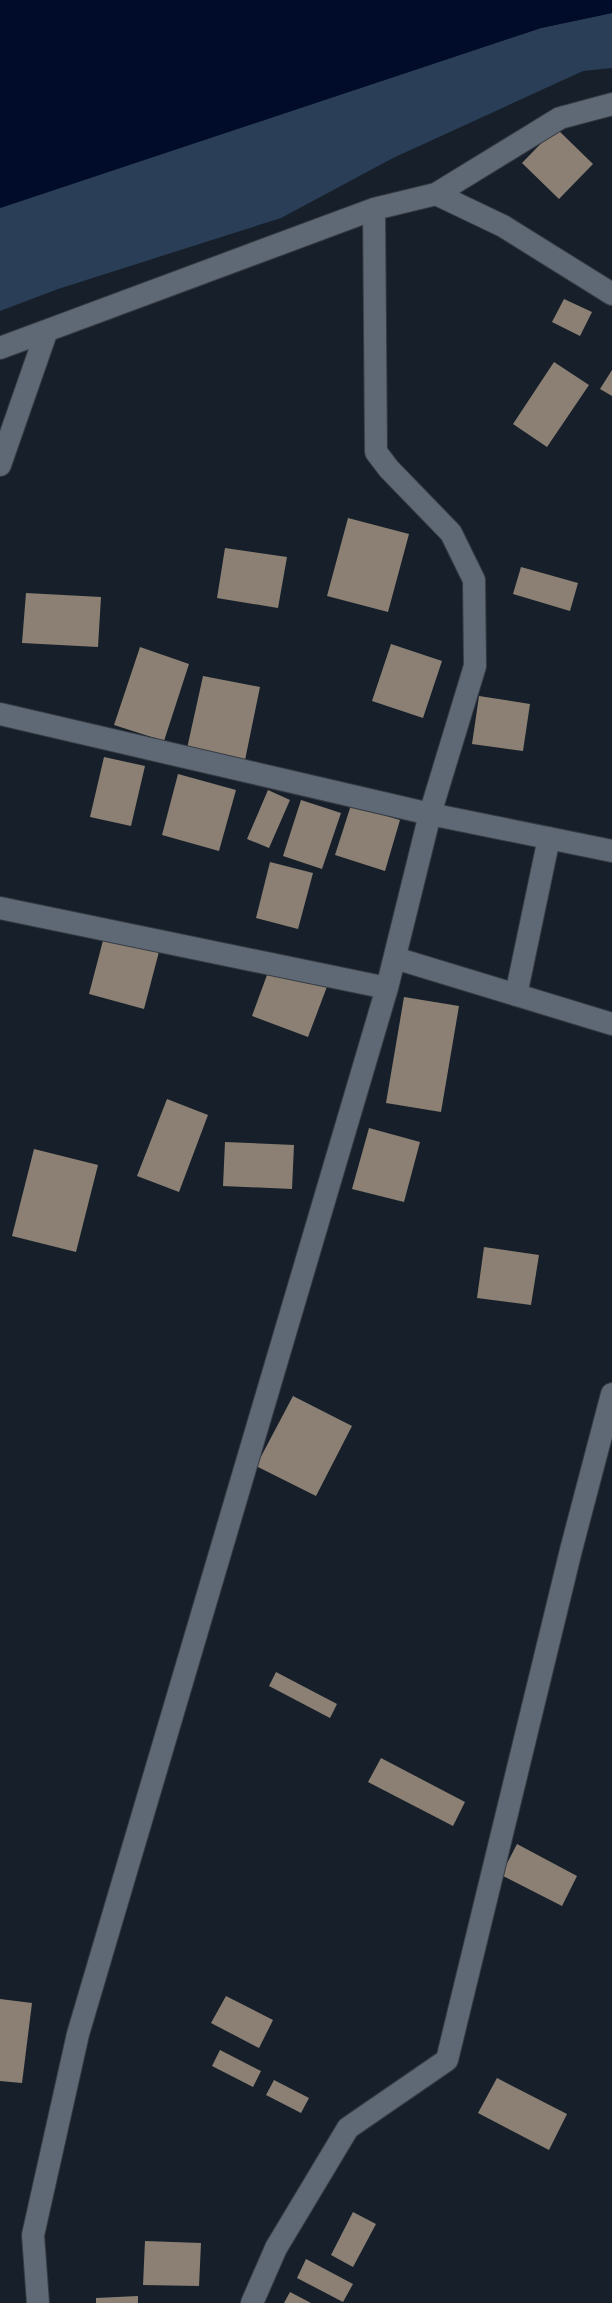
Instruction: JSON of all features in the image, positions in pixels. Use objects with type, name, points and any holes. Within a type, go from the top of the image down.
[{"type":"street","points":[[0,348],[46,333],[374,209],[436,194],[560,118],[612,104]]},
{"type":"street","points":[[436,194],[503,226],[612,294]]},
{"type":"street","points":[[38,2303],[33,2235],[78,2034],[388,988],[430,814],[475,666],[474,580],[451,533],[389,469],[376,452],[374,209]]},
{"type":"street","points":[[0,465],[46,333]]},
{"type":"street","points":[[0,714],[430,814],[612,851]]},
{"type":"street","points":[[516,995],[549,838]]},
{"type":"street","points":[[0,908],[388,988]]},
{"type":"street","points":[[395,958],[612,1024]]},
{"type":"street","points":[[252,2303],[276,2248],[348,2128],[447,2060],[570,1550],[612,1394]]},
{"type":"shaded area","points":[[0,0],[612,0],[612,13],[541,28],[0,208]]},
{"type":"shaded area","points":[[612,13],[612,68],[583,71],[393,158],[281,218],[58,289],[0,311],[0,208],[541,28]]},
{"type":"building","points":[[556,128],[593,164],[559,199],[522,163]]},
{"type":"building","points":[[564,299],[592,312],[580,336],[552,322]]},
{"type":"building","points":[[554,362],[589,385],[547,447],[513,424]]},
{"type":"building","points":[[612,370],[612,396],[600,389]]},
{"type":"building","points":[[348,518],[409,534],[388,612],[327,596]]},
{"type":"building","points":[[225,548],[287,557],[278,608],[217,598]]},
{"type":"building","points":[[521,567],[578,583],[570,611],[513,594]]},
{"type":"building","points":[[26,593],[101,597],[98,647],[22,643]]},
{"type":"building","points":[[391,644],[442,661],[423,718],[372,701]]},
{"type":"building","points":[[140,647],[189,664],[164,741],[114,725]]},
{"type":"building","points":[[203,676],[260,687],[244,765],[186,753]]},
{"type":"building","points":[[479,696],[530,704],[523,751],[472,744]]},
{"type":"building","points":[[104,757],[145,766],[131,826],[90,817]]},
{"type":"building","points":[[178,774],[236,790],[219,851],[162,835]]},
{"type":"building","points":[[268,790],[290,800],[269,848],[247,839]]},
{"type":"building","points":[[301,800],[341,813],[322,869],[283,856]]},
{"type":"building","points":[[351,805],[400,820],[385,871],[335,855]]},
{"type":"building","points":[[270,862],[313,873],[298,929],[256,918]]},
{"type":"building","points":[[106,929],[161,944],[144,1009],[89,994]]},
{"type":"building","points":[[271,964],[328,984],[308,1037],[252,1016]]},
{"type":"building","points":[[404,997],[459,1006],[441,1112],[386,1103]]},
{"type":"building","points":[[167,1099],[208,1115],[179,1192],[137,1176]]},
{"type":"building","points":[[369,1128],[420,1142],[404,1202],[352,1189]]},
{"type":"building","points":[[225,1142],[294,1145],[292,1189],[223,1186]]},
{"type":"building","points":[[34,1149],[98,1165],[76,1252],[12,1236]]},
{"type":"building","points":[[484,1247],[539,1255],[531,1305],[477,1298]]},
{"type":"building","points":[[293,1396],[352,1426],[316,1496],[256,1466]]},
{"type":"building","points":[[276,1672],[337,1704],[330,1718],[269,1686]]},
{"type":"building","points":[[381,1758],[465,1802],[453,1826],[368,1782]]},
{"type":"building","points":[[517,1844],[577,1876],[562,1906],[501,1875]]},
{"type":"building","points":[[226,1996],[273,2020],[259,2048],[211,2023]]},
{"type":"building","points":[[0,1999],[32,2003],[22,2083],[0,2081]]},
{"type":"building","points":[[220,2050],[261,2071],[253,2087],[212,2066]]},
{"type":"building","points":[[497,2078],[567,2114],[549,2150],[478,2113]]},
{"type":"building","points":[[274,2080],[309,2098],[301,2113],[266,2095]]},
{"type":"building","points":[[353,2212],[376,2224],[353,2267],[331,2255]]},
{"type":"building","points":[[145,2241],[201,2243],[199,2286],[143,2285]]},
{"type":"building","points":[[306,2259],[353,2284],[343,2302],[297,2278]]},
{"type":"building","points":[[290,2292],[311,2303],[284,2303]]},
{"type":"building","points":[[138,2296],[138,2303],[96,2303],[96,2298]]}]
